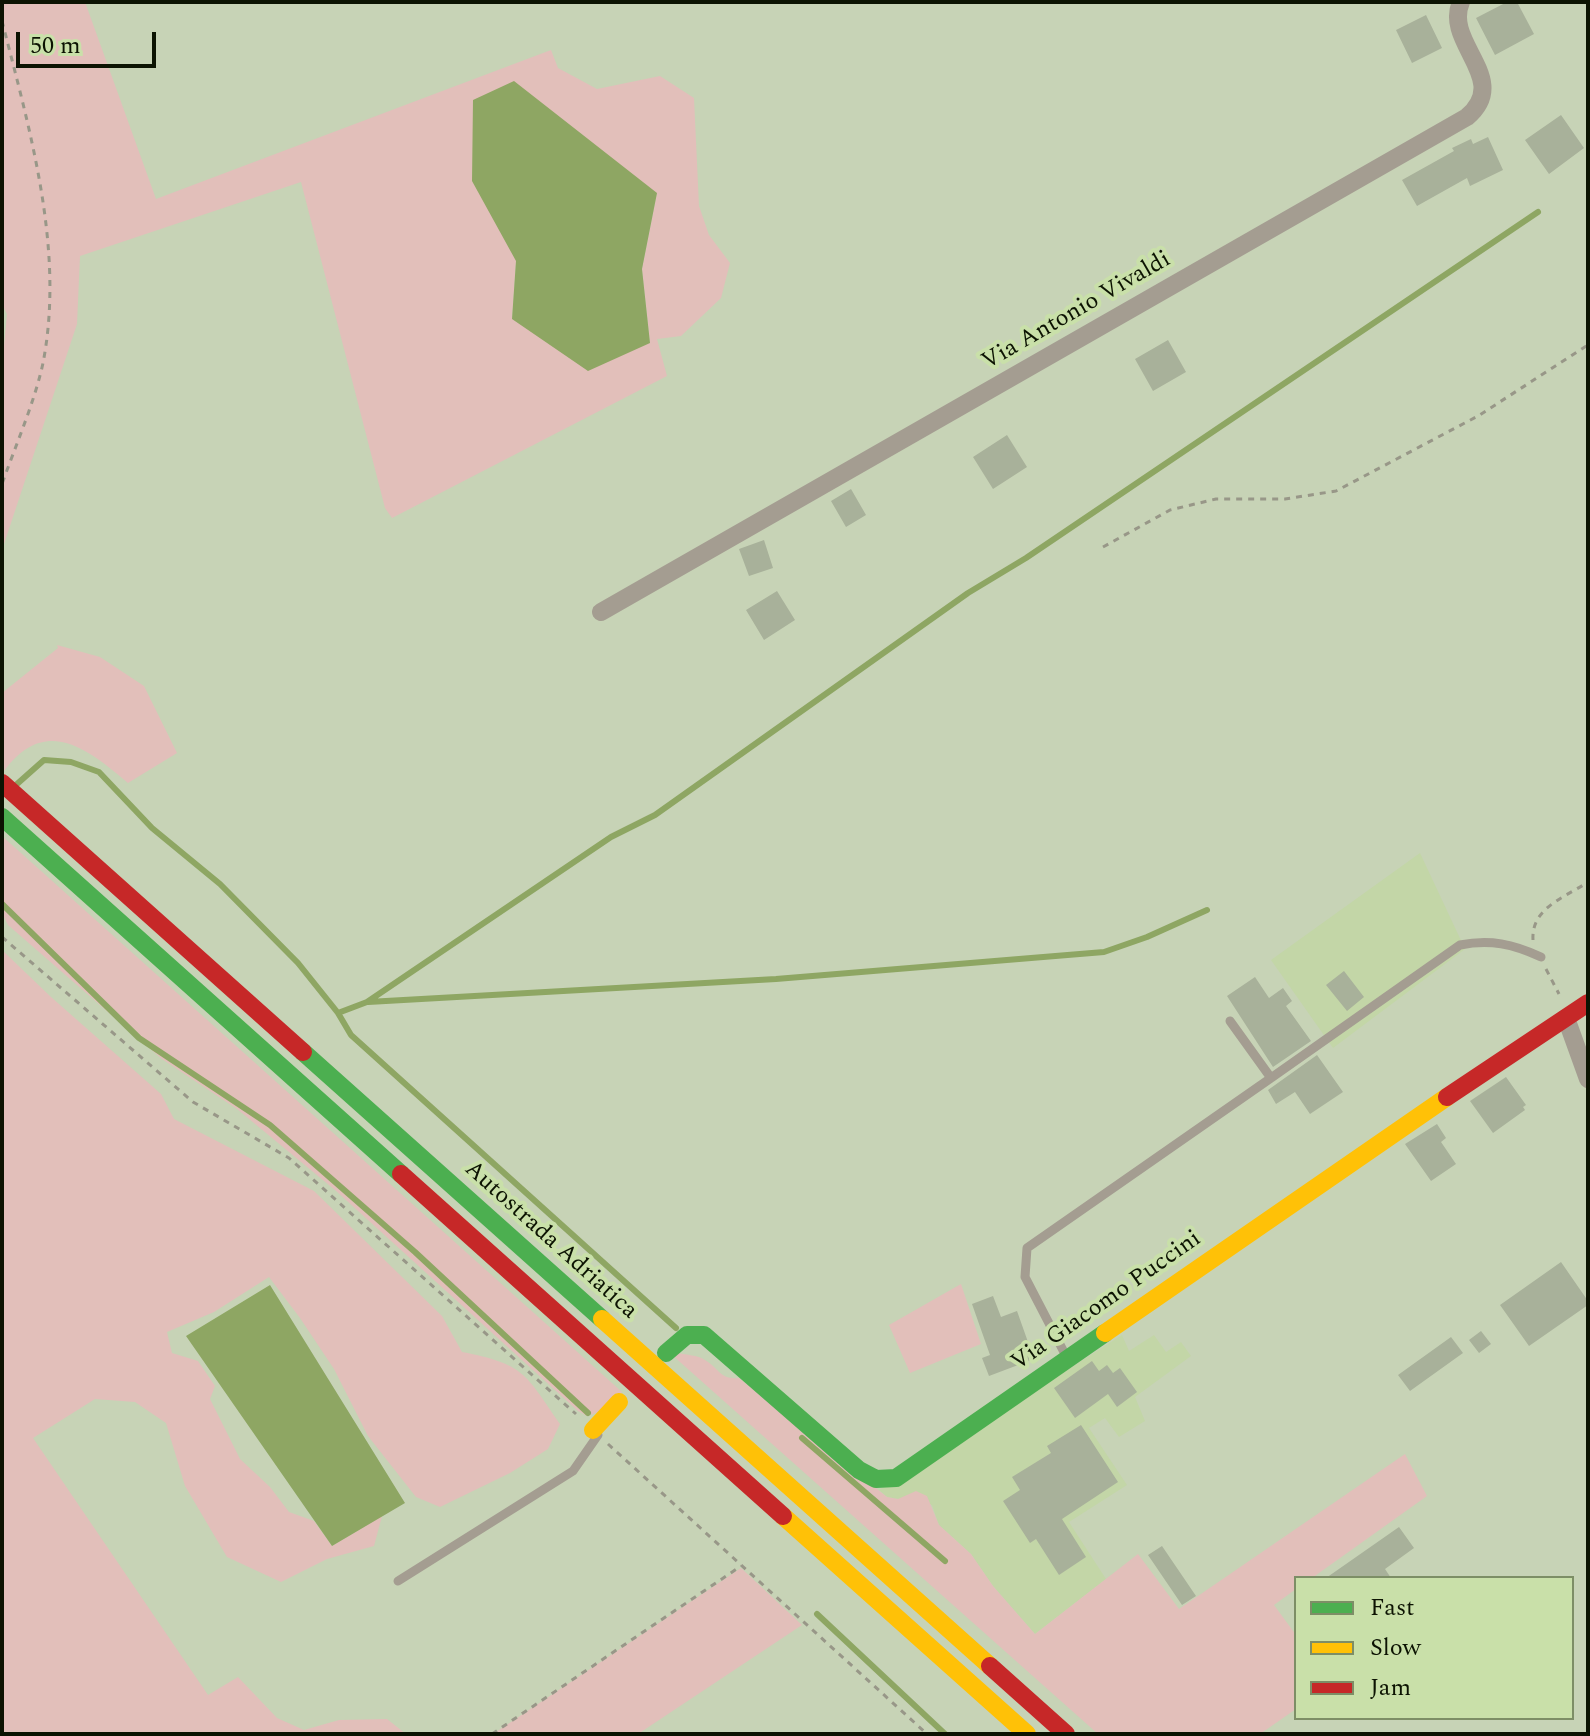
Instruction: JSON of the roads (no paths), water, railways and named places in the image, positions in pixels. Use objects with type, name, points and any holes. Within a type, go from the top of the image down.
[{"type":"main road","name":"Autostrada Adriatica","points":[[2,783],[1066,1734]]},
{"type":"main road","name":"Autostrada Adriatica","points":[[2,817],[1027,1734]]},
{"type":"main road","name":"Via Giacomo Puccini","points":[[666,1353],[689,1333],[704,1335],[859,1470],[876,1479],[886,1480],[901,1475],[1372,1147],[1588,1003]]},
{"type":"main road","points":[[596,1432],[619,1402]]},
{"type":"street","name":"Via Antonio Vivaldi","points":[[601,612],[1467,117],[1481,101],[1484,86],[1459,23],[1457,11],[1461,2]]},
{"type":"street","points":[[1568,1017],[1588,1079]]},
{"type":"lane","points":[[1068,1359],[1025,1277],[1027,1248],[1460,945],[1481,941],[1516,945],[1541,957]]},
{"type":"lane","points":[[1230,1021],[1271,1078]]},
{"type":"lane","points":[[398,1581],[573,1471],[596,1432]]},
{"type":"waterway","points":[[17,784],[44,760],[71,762],[99,772],[152,828],[220,884],[298,963],[338,1013],[367,1002],[611,837],[655,815],[968,593],[1026,558],[1538,212]]},
{"type":"waterway","points":[[2,904],[139,1038],[270,1125],[415,1252],[588,1413]]},
{"type":"waterway","points":[[368,1002],[776,979],[1104,952],[1207,910]]},
{"type":"waterway","points":[[338,1013],[351,1035],[676,1328]]},
{"type":"waterway","points":[[802,1438],[945,1561]]},
{"type":"waterway","points":[[817,1614],[945,1734]]}]
